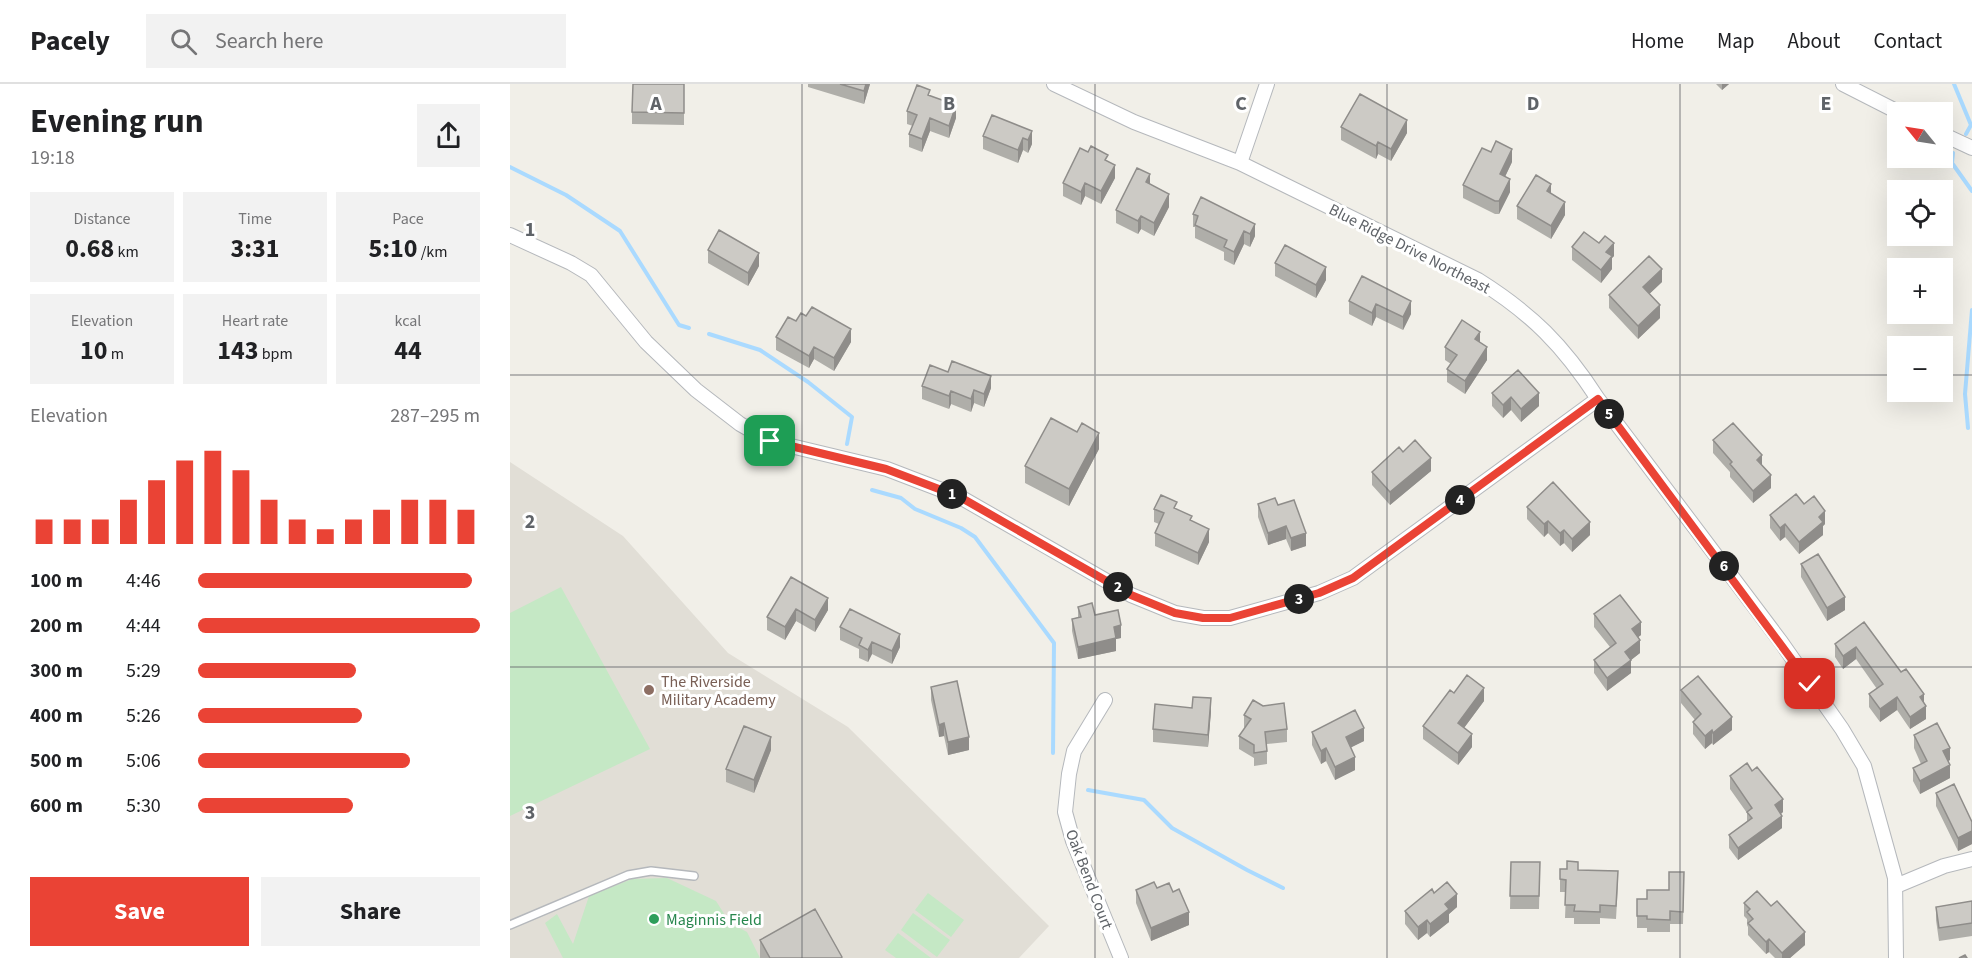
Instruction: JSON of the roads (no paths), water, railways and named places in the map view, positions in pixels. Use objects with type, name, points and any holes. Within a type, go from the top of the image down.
[{"type":"street","name":"Blue Ridge Drive Northeast","points":[[1054,84],[1134,122],[1240,163],[1478,280],[1512,301],[1543,328],[1578,368],[1598,399],[1781,642],[1864,766],[1896,886],[1896,958]]},
{"type":"street","points":[[1240,163],[1267,84]]},
{"type":"street","points":[[1843,84],[1887,106]]},
{"type":"street","points":[[1953,139],[1972,148]]},
{"type":"street","points":[[510,235],[571,263],[591,276],[646,342],[696,390],[740,424],[770,441],[886,469],[960,497],[1131,595],[1175,613],[1203,618],[1230,618],[1319,593],[1353,578],[1598,399]]},
{"type":"street","name":"Oak Bend Court","points":[[1106,700],[1074,751],[1065,812],[1073,841],[1121,958]]},
{"type":"street","points":[[1896,886],[1944,866],[1972,859]]},
{"type":"lane","points":[[510,925],[628,874],[651,871],[694,876]]},
{"type":"waterway","points":[[1954,84],[1971,125],[1966,134]]},
{"type":"waterway","points":[[1953,164],[1972,191]]},
{"type":"waterway","points":[[510,167],[566,195],[620,231],[679,325],[689,328]]},
{"type":"waterway","points":[[1968,428],[1965,394],[1972,310]]},
{"type":"waterway","points":[[709,334],[760,350],[808,382],[852,417],[847,444]]},
{"type":"waterway","points":[[872,490],[901,498],[915,509],[961,528],[975,537],[1054,643],[1053,753]]},
{"type":"waterway","points":[[1088,790],[1144,800],[1172,828],[1283,888]]},
{"type":"place","name":"The Riverside Military Academy","points":[[649,690]]},
{"type":"place","name":"Maginnis Field","points":[[654,919]]}]
